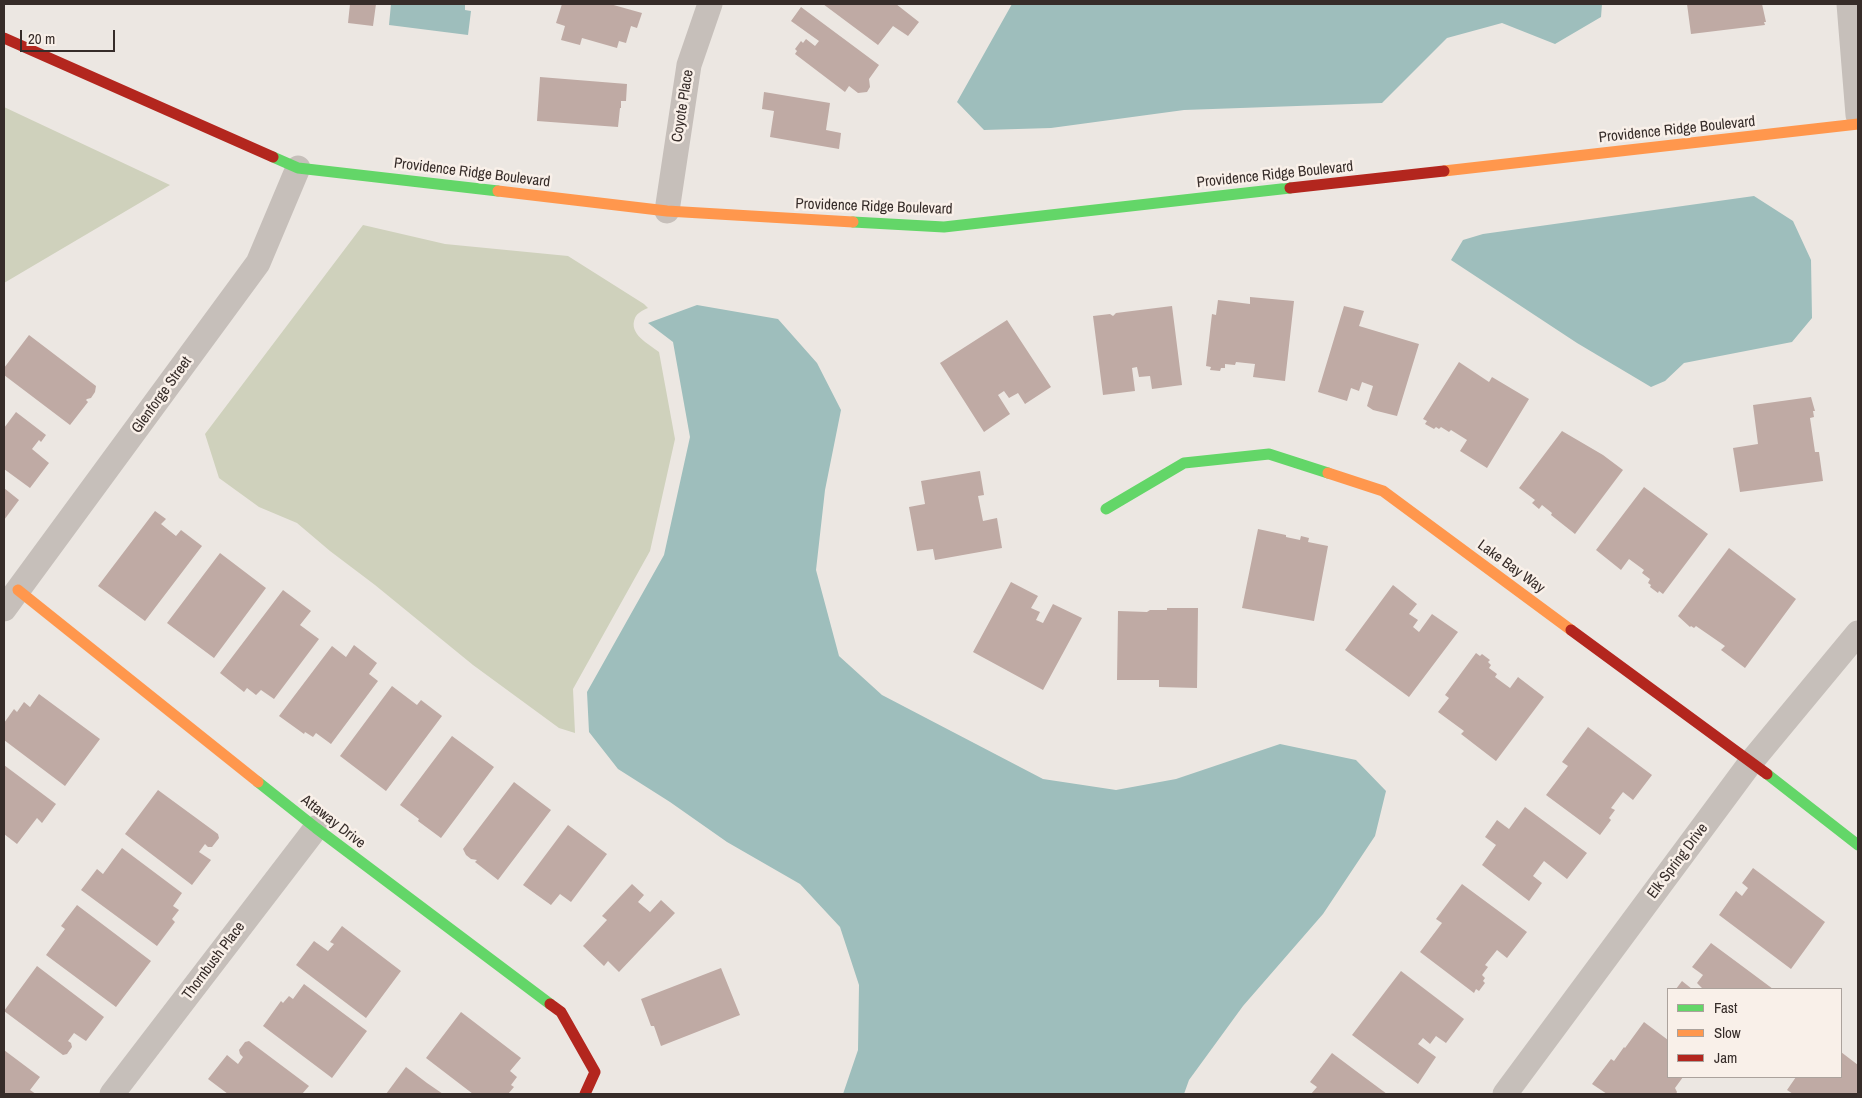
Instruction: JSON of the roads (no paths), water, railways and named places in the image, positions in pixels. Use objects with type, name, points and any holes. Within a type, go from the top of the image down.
[{"type":"street","name":"Coyote Place","points":[[667,211],[689,66],[710,4]]},
{"type":"street","points":[[1848,4],[1858,115]]},
{"type":"street","name":"Providence Ridge Boulevard","points":[[4,38],[298,168],[667,211],[944,227],[1858,124]]},
{"type":"street","name":"Glenforge Street","points":[[11,600],[258,263],[298,168]]},
{"type":"street","name":"Lake Bay Way","points":[[1106,509],[1184,463],[1269,454],[1383,491],[1751,762],[1858,845]]},
{"type":"street","name":"Attaway Drive","points":[[11,600],[561,1012],[595,1072],[585,1094]]},
{"type":"street","name":"Elk Spring Drive","points":[[1505,1094],[1751,762],[1858,633]]},
{"type":"street","name":"Thornbush Place","points":[[112,1094],[316,828]]},
{"type":"water","points":[[391,4],[465,4],[465,10],[471,11],[468,35],[389,25]]},
{"type":"water","points":[[1012,4],[1602,4],[1601,17],[1555,44],[1502,23],[1447,38],[1382,103],[1184,110],[1051,128],[984,130],[957,102]]},
{"type":"water","points":[[1754,196],[1793,221],[1811,260],[1812,318],[1792,342],[1684,363],[1665,381],[1651,387],[1577,343],[1451,260],[1463,240],[1483,234]]},
{"type":"water","points":[[697,305],[778,319],[817,363],[841,410],[825,490],[816,570],[839,656],[882,695],[1043,779],[1116,790],[1176,779],[1280,744],[1356,760],[1386,791],[1375,836],[1323,914],[1243,1006],[1189,1080],[1184,1094],[843,1094],[858,1050],[859,985],[840,927],[800,884],[727,842],[670,802],[618,769],[589,732],[587,692],[664,555],[690,437],[673,342],[648,323]]}]
